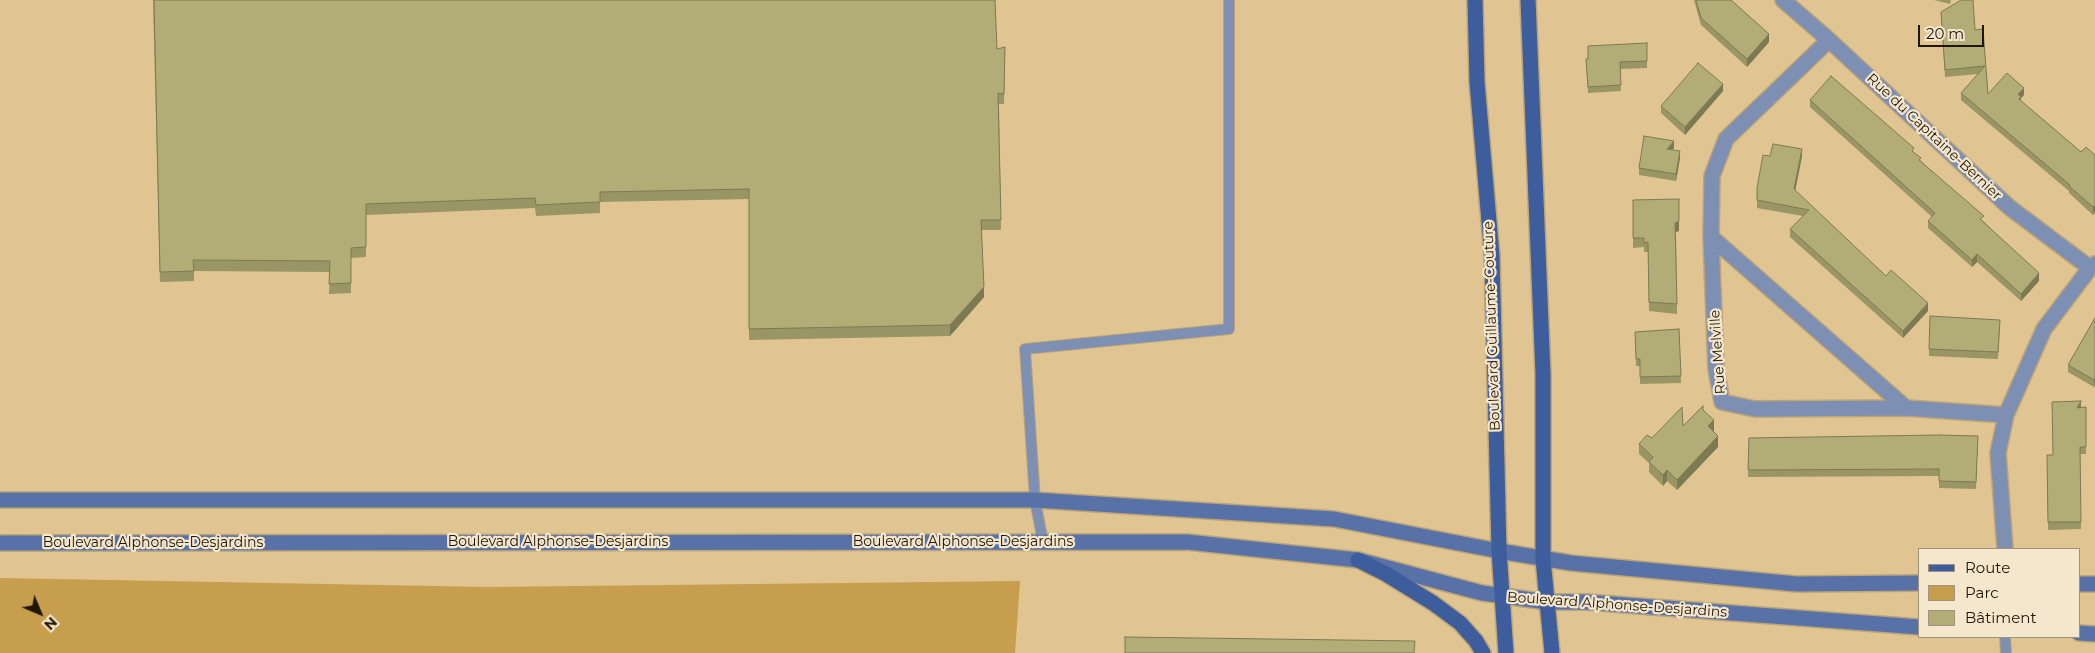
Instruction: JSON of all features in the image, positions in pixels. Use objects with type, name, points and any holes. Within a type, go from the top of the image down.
[{"type":"main road","name":"Boulevard Guillaume-Couture","points":[[1475,0],[1478,82],[1492,256],[1499,551],[1506,653]]},
{"type":"main road","points":[[1528,0],[1543,374],[1543,559],[1552,653]]},
{"type":"main road","points":[[0,500],[1035,500],[1334,519],[1543,559],[1797,584],[1918,583]]},
{"type":"main road","name":"Boulevard Alphonse-Desjardins","points":[[0,543],[1187,542],[1358,560],[1470,590],[1548,602],[1586,602],[1918,627]]},
{"type":"main road","points":[[1358,560],[1386,574],[1433,603],[1460,623],[1476,641],[1483,653]]},
{"type":"main road","points":[[2080,584],[2095,584]]},
{"type":"main road","points":[[2080,633],[2095,634]]},
{"type":"street","name":"Rue du Capitaine-Bernier","points":[[1783,0],[1829,40],[2009,207],[2092,266]]},
{"type":"street","name":"Rue Melville","points":[[1829,40],[1726,139],[1712,176],[1716,369],[1722,402],[1755,409],[1906,408],[2006,415]]},
{"type":"street","points":[[1712,238],[1906,408]]},
{"type":"street","points":[[2004,548],[1998,453],[2006,415],[2044,329],[2092,266]]},
{"type":"lane","points":[[1044,542],[1035,500],[1025,349],[1229,329],[1228,0]]},
{"type":"lane","points":[[2005,638],[2006,653]]},
{"type":"green space","points":[[0,578],[488,587],[1020,581],[1015,653],[0,653]]},
{"type":"building","points":[[154,0],[995,0],[997,49],[1005,47],[1004,94],[998,93],[1001,220],[981,220],[984,287],[950,325],[749,329],[749,189],[600,192],[600,202],[536,205],[535,198],[366,204],[366,247],[351,248],[351,283],[329,284],[330,261],[193,260],[194,271],[160,272]]},
{"type":"building","points":[[1696,0],[1731,0],[1769,34],[1747,59],[1701,18]]},
{"type":"building","points":[[1961,0],[1973,0],[1975,30],[1983,29],[1988,94],[2007,73],[2024,88],[2018,94],[2021,97],[2019,99],[2081,152],[2086,147],[2095,155],[2095,205],[2093,207],[2070,185],[1961,93],[1985,66],[1945,70],[1941,12]]},
{"type":"building","points":[[1647,43],[1647,61],[1620,62],[1621,85],[1588,87],[1586,59],[1588,59],[1588,46]]},
{"type":"building","points":[[1698,63],[1723,84],[1685,127],[1661,106]]},
{"type":"building","points":[[1831,76],[1914,148],[1912,151],[1921,158],[1919,160],[1984,216],[1980,219],[2039,273],[2021,294],[1977,254],[1972,260],[1928,221],[1935,213],[1810,100]]},
{"type":"building","points":[[1644,136],[1674,141],[1667,149],[1680,151],[1676,174],[1639,168]]},
{"type":"building","points":[[1773,144],[1802,149],[1794,189],[1886,276],[1891,270],[1928,303],[1903,331],[1790,229],[1809,210],[1757,200],[1757,188],[1763,155],[1770,156]]},
{"type":"building","points":[[1679,199],[1679,221],[1675,223],[1677,304],[1649,302],[1648,242],[1644,243],[1644,238],[1633,238],[1633,200]]},
{"type":"building","points":[[1930,316],[2000,320],[1998,352],[1929,349]]},
{"type":"building","points":[[2095,318],[2095,377],[2094,380],[2068,365]]},
{"type":"building","points":[[1679,329],[1681,376],[1640,377],[1640,359],[1636,359],[1635,332]]},
{"type":"building","points":[[2081,401],[2077,408],[2086,407],[2086,447],[2080,447],[2081,522],[2048,522],[2047,455],[2053,455],[2052,402]]},
{"type":"building","points":[[1703,406],[1703,410],[1714,420],[1708,426],[1718,436],[1677,480],[1667,470],[1663,475],[1649,462],[1653,457],[1639,444],[1647,435],[1652,438],[1682,407],[1683,426]]},
{"type":"building","points":[[1978,436],[1976,482],[1939,481],[1939,469],[1748,470],[1749,438]]},
{"type":"building","points":[[1125,637],[1415,641],[1414,653],[1125,653]]}]
